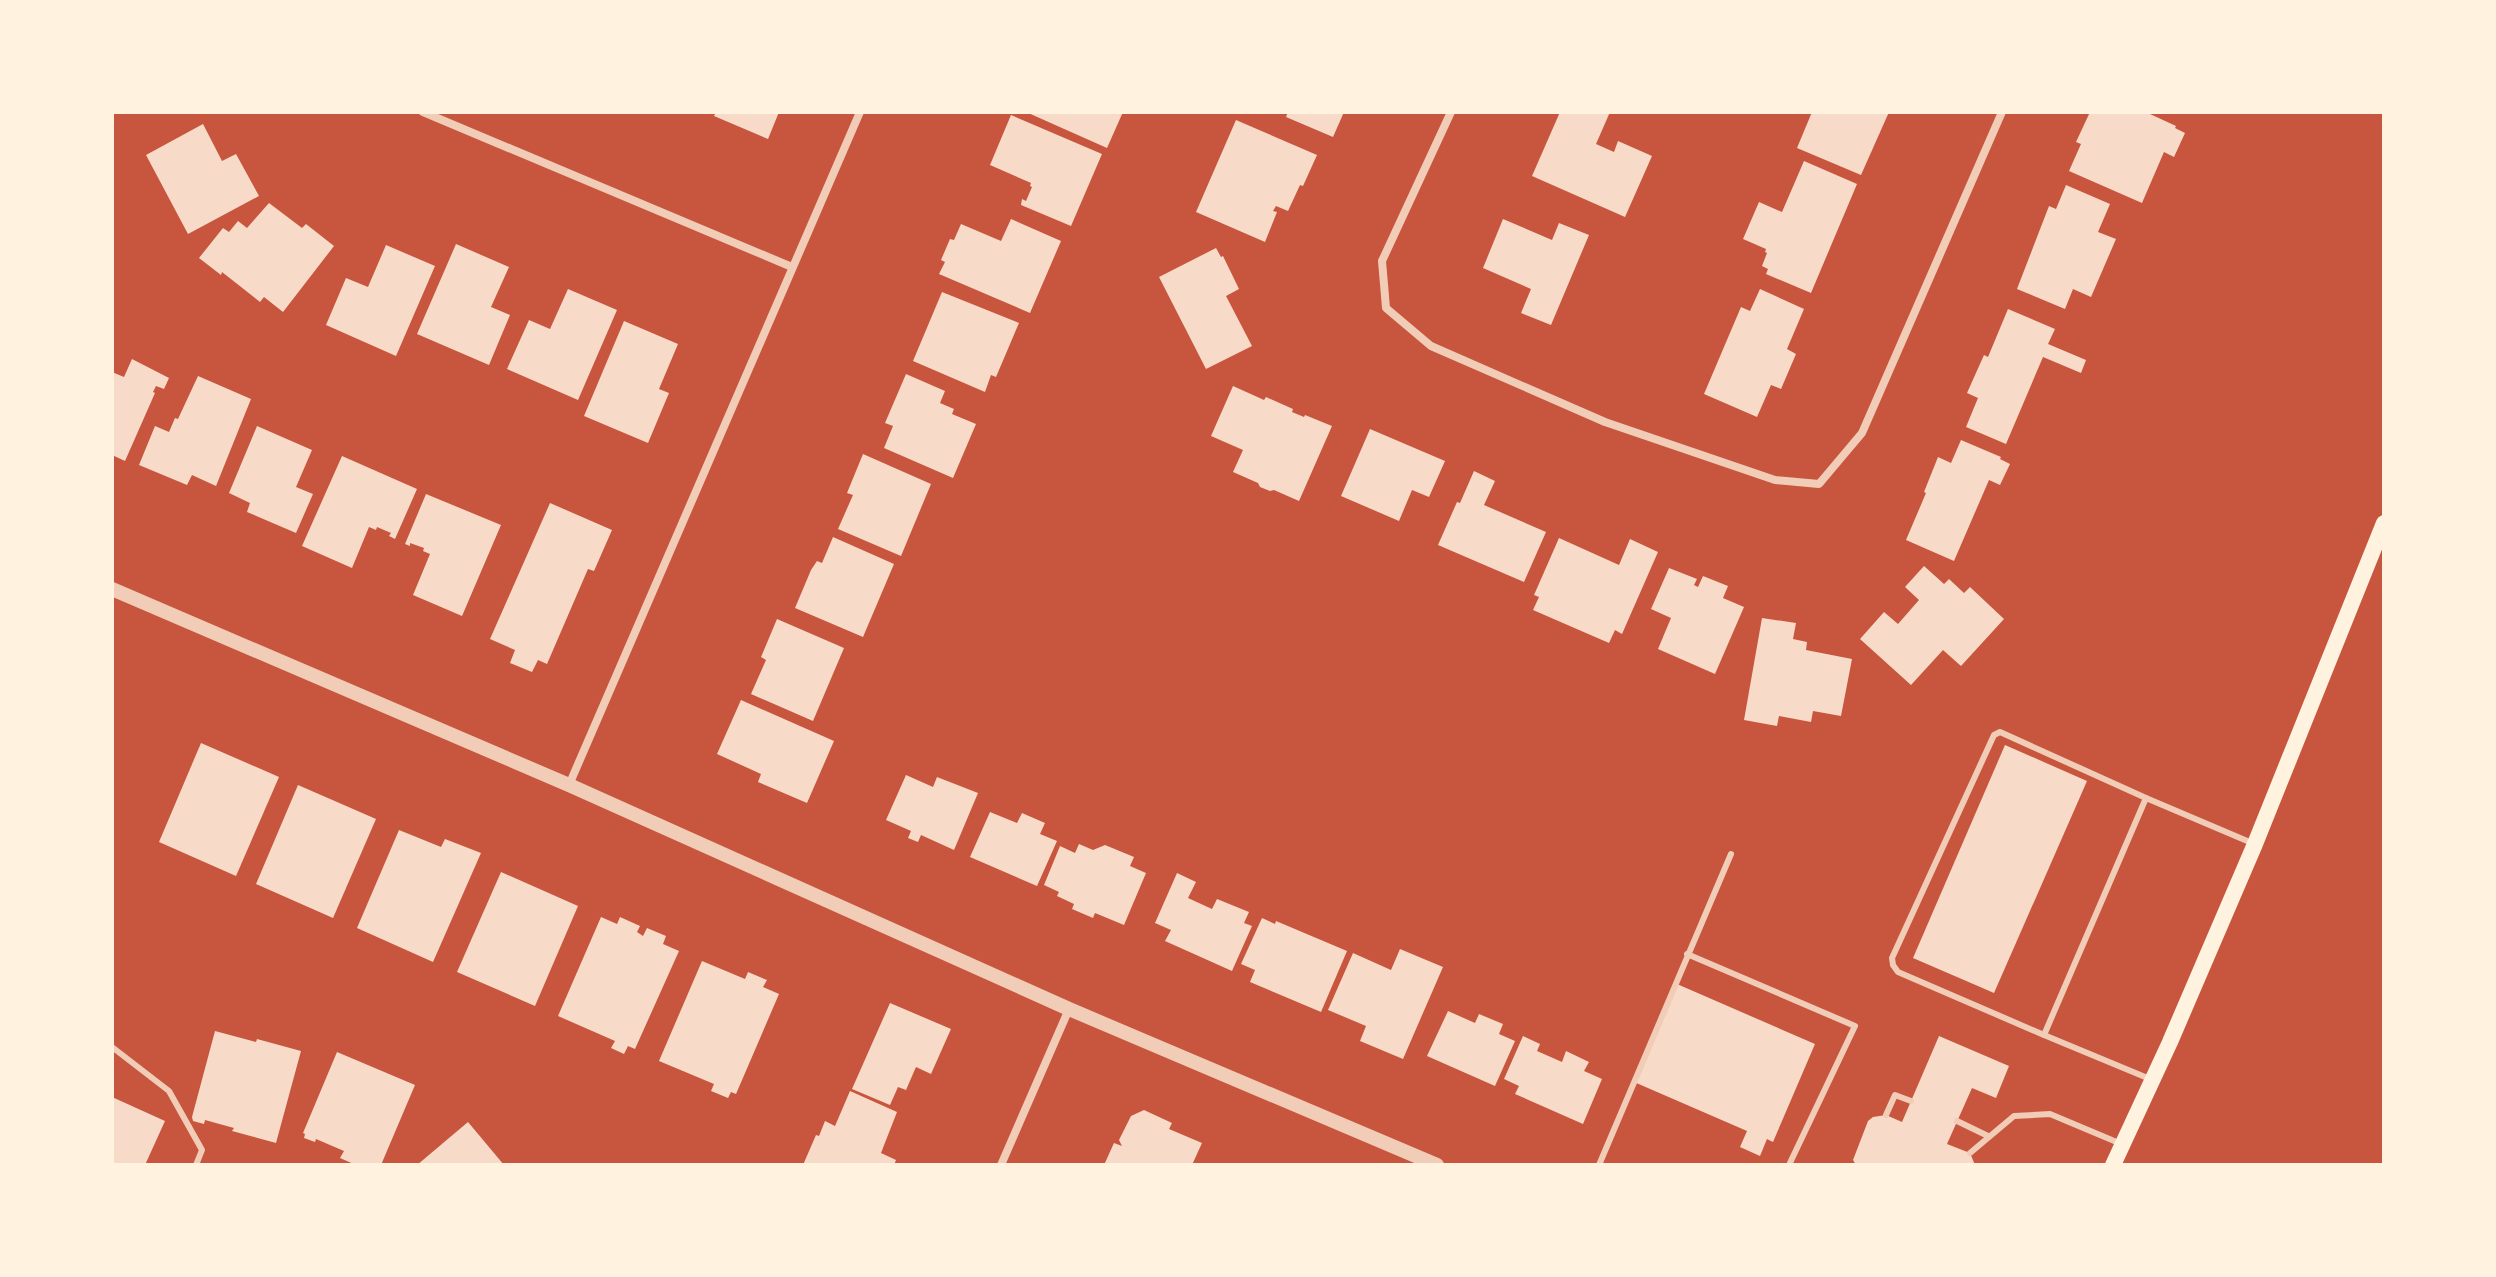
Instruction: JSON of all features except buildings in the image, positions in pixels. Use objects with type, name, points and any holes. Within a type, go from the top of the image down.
[{"type":"main road","points":[[2113,1165],[2255,844],[2383,526]]},
{"type":"street","points":[[423,112],[792,267]]},
{"type":"street","points":[[569,785],[860,112]]},
{"type":"street","points":[[1451,112],[1382,261],[1386,308],[1431,346],[1605,422],[1775,480],[1819,484],[1862,433],[2002,112]]},
{"type":"street","points":[[112,589],[569,785],[1069,1009],[1437,1165]]},
{"type":"street","points":[[1001,1165],[1069,1009]]},
{"type":"lane","points":[[2153,1080],[1898,972],[1892,958],[1994,735],[2000,732],[2255,844]]},
{"type":"lane","points":[[2044,1035],[2146,798]]},
{"type":"lane","points":[[1599,1165],[1731,854]]},
{"type":"lane","points":[[1687,954],[1855,1026],[1789,1165]]},
{"type":"lane","points":[[112,1047],[169,1091],[202,1150],[196,1165]]},
{"type":"lane","points":[[1886,1115],[1895,1095],[1911,1101]]},
{"type":"lane","points":[[1970,1153],[2014,1116],[2050,1114],[2122,1145]]},
{"type":"lane","points":[[1957,1121],[1988,1136]]}]
